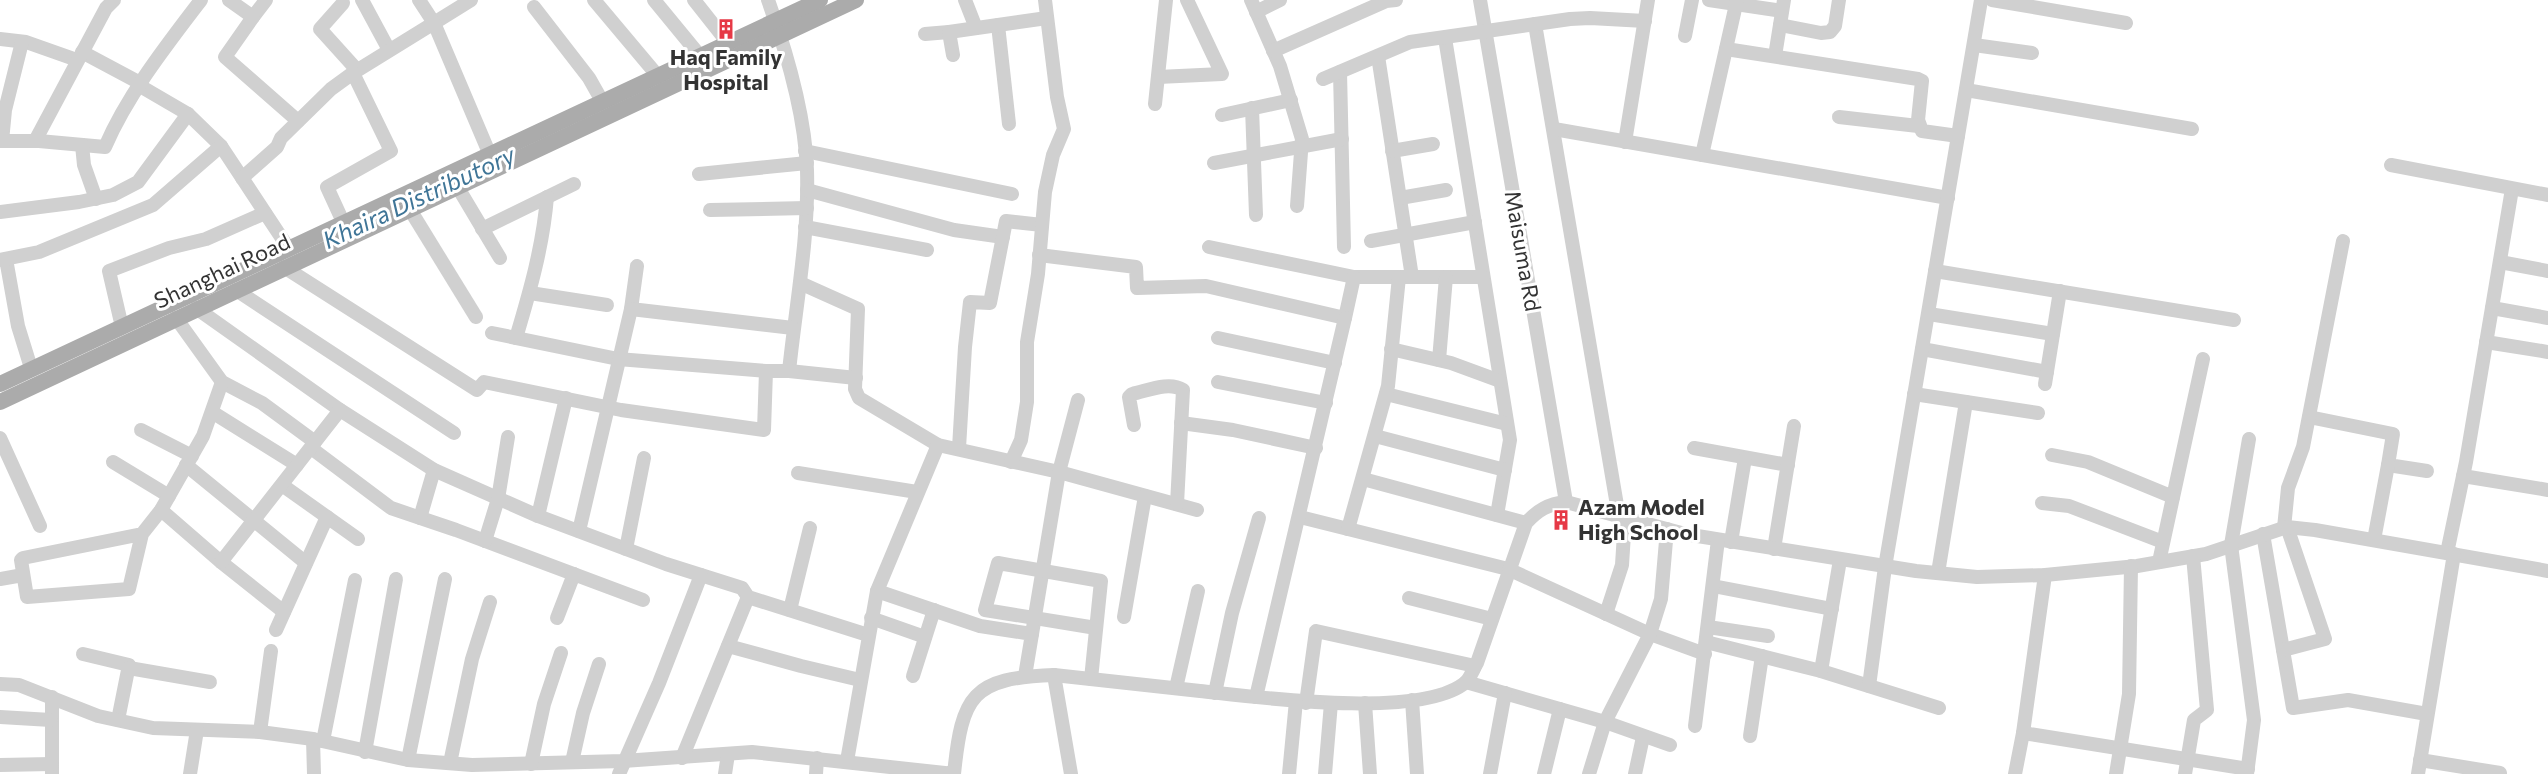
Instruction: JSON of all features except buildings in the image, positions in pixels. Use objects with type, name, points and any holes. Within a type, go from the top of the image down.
[{"type":"main road","name":"Shanghai Road","points":[[0,402],[457,186],[778,29],[820,0]]},
{"type":"main road","name":"Shanghai Road","points":[[0,384],[699,56],[728,43],[778,29],[856,0]]},
{"type":"street","points":[[35,141],[105,8],[114,0]]},
{"type":"street","points":[[22,42],[5,110],[1,141],[35,141],[105,147],[114,127],[141,85],[201,0]]},
{"type":"street","points":[[229,0],[253,17]]},
{"type":"street","points":[[266,0],[225,57],[298,121]]},
{"type":"street","points":[[362,0],[389,50]]},
{"type":"street","points":[[419,0],[434,23],[490,154]]},
{"type":"street","points":[[242,178],[277,147],[281,138],[331,89],[355,71],[471,0]]},
{"type":"street","points":[[594,0],[657,75]]},
{"type":"street","points":[[654,0],[699,56]]},
{"type":"street","points":[[694,0],[728,43]]},
{"type":"street","points":[[768,0],[778,29],[802,124],[806,157],[807,208],[789,371]]},
{"type":"street","points":[[965,0],[976,28]]},
{"type":"street","points":[[1011,462],[1021,441],[1027,402],[1027,342],[1045,192],[1053,154],[1064,129],[1057,97],[1045,0]]},
{"type":"street","points":[[1155,104],[1166,0]]},
{"type":"street","points":[[1158,76],[1222,74],[1187,0]]},
{"type":"street","points":[[1280,0],[1253,6],[1273,51],[1302,139],[1297,206]]},
{"type":"street","points":[[1273,51],[1386,2],[1396,0]]},
{"type":"street","name":"Maisuma Rd","points":[[1480,0],[1566,502]]},
{"type":"street","points":[[1625,142],[1648,0]]},
{"type":"street","points":[[1685,36],[1692,0]]},
{"type":"street","points":[[1709,0],[1783,5],[1775,56]]},
{"type":"street","points":[[1780,25],[1821,33],[1830,32],[1836,26],[1839,0]]},
{"type":"street","points":[[1869,686],[1885,567],[1982,0]]},
{"type":"street","points":[[1992,0],[2126,23]]},
{"type":"street","points":[[1702,155],[1736,2]]},
{"type":"street","points":[[343,3],[320,29],[355,71],[391,151],[327,187],[344,224]]},
{"type":"street","points":[[534,7],[589,78],[602,101]]},
{"type":"street","points":[[925,34],[1047,18]]},
{"type":"street","points":[[1323,79],[1410,42],[1590,18],[1645,21]]},
{"type":"street","points":[[1535,24],[1622,517],[1622,565],[1606,614]]},
{"type":"street","points":[[998,25],[1009,124]]},
{"type":"street","points":[[949,32],[953,55]]},
{"type":"street","points":[[1445,38],[1510,441],[1497,515]]},
{"type":"street","points":[[0,39],[80,56],[141,85],[188,114],[221,146],[289,249]]},
{"type":"street","points":[[1974,45],[2032,53]]},
{"type":"street","points":[[1726,50],[1918,79],[1922,81],[1918,126],[1922,131],[1958,136]]},
{"type":"street","points":[[1348,529],[1364,479],[1386,394],[1391,349],[1405,277],[1405,235],[1378,56]]},
{"type":"street","points":[[1340,72],[1344,248]]},
{"type":"street","points":[[1966,90],[2192,129]]},
{"type":"street","points":[[1222,115],[1291,100]]},
{"type":"street","points":[[1252,108],[1256,215]]},
{"type":"street","points":[[0,212],[96,199],[113,195],[138,182],[188,114]]},
{"type":"street","points":[[1839,117],[1918,126]]},
{"type":"street","points":[[1554,129],[1948,198]]},
{"type":"street","points":[[1214,163],[1342,139]]},
{"type":"street","points":[[1392,151],[1433,144]]},
{"type":"street","points":[[82,146],[84,165],[96,199]]},
{"type":"street","points":[[31,368],[18,326],[3,259],[39,252],[153,205],[221,146]]},
{"type":"street","points":[[699,174],[806,157],[1012,194]]},
{"type":"street","points":[[2391,165],[2548,195]]},
{"type":"street","points":[[482,229],[574,184]]},
{"type":"street","points":[[457,186],[500,258]]},
{"type":"street","points":[[2500,773],[2419,767],[2450,554],[2512,189]]},
{"type":"street","points":[[807,190],[954,230],[1003,237]]},
{"type":"street","points":[[1400,198],[1446,190]]},
{"type":"street","points":[[516,338],[530,294],[543,236],[547,197]]},
{"type":"street","points":[[409,208],[476,317]]},
{"type":"street","points":[[710,210],[807,208]]},
{"type":"street","points":[[122,327],[109,271],[169,248],[206,239],[265,213]]},
{"type":"street","points":[[959,448],[970,302],[990,303],[1006,221],[1042,225]]},
{"type":"street","points":[[1371,241],[1475,222]]},
{"type":"street","points":[[805,227],[927,250]]},
{"type":"street","points":[[2283,650],[2325,639],[2285,527],[2288,488],[2303,447],[2343,241]]},
{"type":"street","points":[[1209,247],[1354,277],[1483,277]]},
{"type":"street","points":[[1039,255],[1136,267],[1137,288],[1206,286],[1345,318]]},
{"type":"street","points":[[2500,262],[2548,271]]},
{"type":"street","points":[[579,531],[631,309],[637,266]]},
{"type":"street","points":[[284,267],[477,390],[484,382],[609,408],[764,430],[766,371]]},
{"type":"street","points":[[1935,271],[2234,320]]},
{"type":"street","points":[[1256,697],[1300,517],[1354,277]]},
{"type":"street","points":[[1439,360],[1446,277]]},
{"type":"street","points":[[800,283],[858,309],[855,388],[859,398],[938,445],[1059,472],[1197,510]]},
{"type":"street","points":[[236,290],[454,433]]},
{"type":"street","points":[[1922,350],[2046,378],[2060,291]]},
{"type":"street","points":[[530,294],[607,305]]},
{"type":"street","points":[[196,308],[340,410],[434,470],[538,516],[626,549],[742,588],[748,597],[868,635]]},
{"type":"street","points":[[2492,308],[2548,318]]},
{"type":"street","points":[[631,309],[794,328]]},
{"type":"street","points":[[1929,314],[2053,334]]},
{"type":"street","points":[[176,318],[222,382],[262,403],[390,508],[643,600]]},
{"type":"street","points":[[492,333],[618,359],[856,378]]},
{"type":"street","points":[[1218,338],[1335,363]]},
{"type":"street","points":[[2486,342],[2548,352]]},
{"type":"street","points":[[1391,349],[1439,360],[1500,381]]},
{"type":"street","points":[[2159,562],[2203,359]]},
{"type":"street","points":[[142,534],[23,558],[21,560],[28,598],[129,589],[142,534],[161,510],[203,436],[222,382]]},
{"type":"street","points":[[1218,382],[1326,403]]},
{"type":"street","points":[[1134,425],[1129,397],[1162,387],[1177,386],[1183,390],[1177,504]]},
{"type":"street","points":[[1386,394],[1507,424]]},
{"type":"street","points":[[1914,394],[2038,413]]},
{"type":"street","points":[[538,516],[566,398]]},
{"type":"street","points":[[1025,676],[1059,472],[1078,400]]},
{"type":"street","points":[[1938,573],[1966,402]]},
{"type":"street","points":[[221,562],[340,410]]},
{"type":"street","points":[[212,412],[297,465]]},
{"type":"street","points":[[2308,417],[2393,434],[2374,540]]},
{"type":"street","points":[[1181,423],[1233,430],[1316,448]]},
{"type":"street","points":[[1774,549],[1794,426]]},
{"type":"street","points":[[141,430],[189,460],[306,563]]},
{"type":"street","points":[[1375,436],[1505,470]]},
{"type":"street","points":[[485,541],[498,499],[508,437]]},
{"type":"street","points":[[0,438],[40,526]]},
{"type":"street","points":[[2023,733],[2248,771],[2254,720],[2230,545],[2249,438]]},
{"type":"street","points":[[847,761],[877,591],[938,445]]},
{"type":"street","points":[[1694,448],[1788,465]]},
{"type":"street","points":[[2052,455],[2088,462],[2173,497]]},
{"type":"street","points":[[626,549],[645,458]]},
{"type":"street","points":[[1695,726],[1713,585],[1745,458]]},
{"type":"street","points":[[113,462],[169,496]]},
{"type":"street","points":[[2388,465],[2427,471]]},
{"type":"street","points":[[420,518],[434,470]]},
{"type":"street","points":[[798,473],[917,492]]},
{"type":"street","points":[[2463,476],[2548,490]]},
{"type":"street","points":[[1364,479],[1526,523]]},
{"type":"street","points":[[282,485],[358,539]]},
{"type":"street","points":[[1124,617],[1145,496]]},
{"type":"street","points":[[0,684],[19,685],[98,716],[153,728],[260,732],[318,740],[408,760],[450,763],[472,770],[572,762],[621,768],[682,758],[752,752],[954,774],[958,731],[967,706],[980,690],[1001,681],[1025,676],[1054,675],[1301,702],[1365,703],[1412,700],[1443,693],[1466,682],[1476,666],[1508,569],[1526,523],[1538,510],[1566,502],[1667,529],[1725,541],[1885,567],[1977,577],[2045,575],[2159,562],[2193,556],[2285,527],[2374,540],[2548,571]]},
{"type":"street","points":[[2042,502],[2069,506],[2163,542]]},
{"type":"street","points":[[161,510],[221,562],[285,612]]},
{"type":"street","points":[[276,630],[327,517]]},
{"type":"street","points":[[1300,517],[1508,569],[1650,634],[1705,648],[1762,656],[1821,671],[1939,708]]},
{"type":"street","points":[[1215,693],[1232,613],[1259,518]]},
{"type":"street","points":[[790,610],[810,528]]},
{"type":"street","points":[[1589,774],[1605,722],[1650,634],[1661,599],[1667,529]]},
{"type":"street","points":[[2263,534],[2293,708],[2348,699],[2427,714]]},
{"type":"street","points":[[2185,774],[2194,720],[2207,710],[2193,556]]},
{"type":"street","points":[[1821,671],[1840,560]]},
{"type":"street","points":[[1091,679],[1101,581],[998,563],[984,610],[1096,628]]},
{"type":"street","points":[[2116,774],[2129,694],[2131,566]]},
{"type":"street","points":[[556,618],[574,574]]},
{"type":"street","points":[[0,579],[23,575]]},
{"type":"street","points":[[621,768],[659,682],[701,575]]},
{"type":"street","points":[[2015,774],[2045,575]]},
{"type":"street","points":[[365,752],[396,579]]},
{"type":"street","points":[[408,760],[445,579]]},
{"type":"street","points":[[314,774],[318,740],[355,580]]},
{"type":"street","points":[[1713,585],[1832,609]]},
{"type":"street","points":[[877,591],[980,626],[1032,634]]},
{"type":"street","points":[[1176,688],[1198,591]]},
{"type":"street","points":[[682,758],[748,597]]},
{"type":"street","points":[[1409,598],[1492,619]]},
{"type":"street","points":[[450,763],[472,659],[490,602]]},
{"type":"street","points":[[913,676],[934,610]]},
{"type":"street","points":[[871,618],[925,637]]},
{"type":"street","points":[[1708,627],[1768,636]]},
{"type":"street","points":[[1289,774],[1316,631],[1476,666]]},
{"type":"street","points":[[728,646],[860,680]]},
{"type":"street","points":[[260,732],[271,651]]},
{"type":"street","points":[[531,764],[544,704],[561,653]]},
{"type":"street","points":[[83,654],[128,665],[129,668],[210,682]]},
{"type":"street","points":[[1750,736],[1762,656]]},
{"type":"street","points":[[572,762],[583,713],[599,664]]},
{"type":"street","points":[[118,720],[129,668]]},
{"type":"street","points":[[1054,675],[1071,774]]},
{"type":"street","points":[[1466,682],[1605,722],[1670,745]]},
{"type":"street","points":[[1490,774],[1505,693]]},
{"type":"street","points":[[0,765],[52,769],[52,697]]},
{"type":"street","points":[[1412,700],[1417,774]]},
{"type":"street","points":[[1325,774],[1331,703]]},
{"type":"street","points":[[1365,703],[1370,774]]},
{"type":"street","points":[[1544,774],[1560,710]]},
{"type":"street","points":[[0,717],[51,720]]},
{"type":"street","points":[[190,774],[197,730]]},
{"type":"street","points":[[1635,774],[1643,737]]},
{"type":"street","points":[[725,774],[728,754]]},
{"type":"street","points":[[816,774],[817,758]]},
{"type":"place","name":"Haq Family Hospital","points":[[726,29]]},
{"type":"place","name":"Azam Model High School","points":[[1561,520]]},
{"type":"water label","name":"Khaira Distributory","points":[[419,198]]}]
